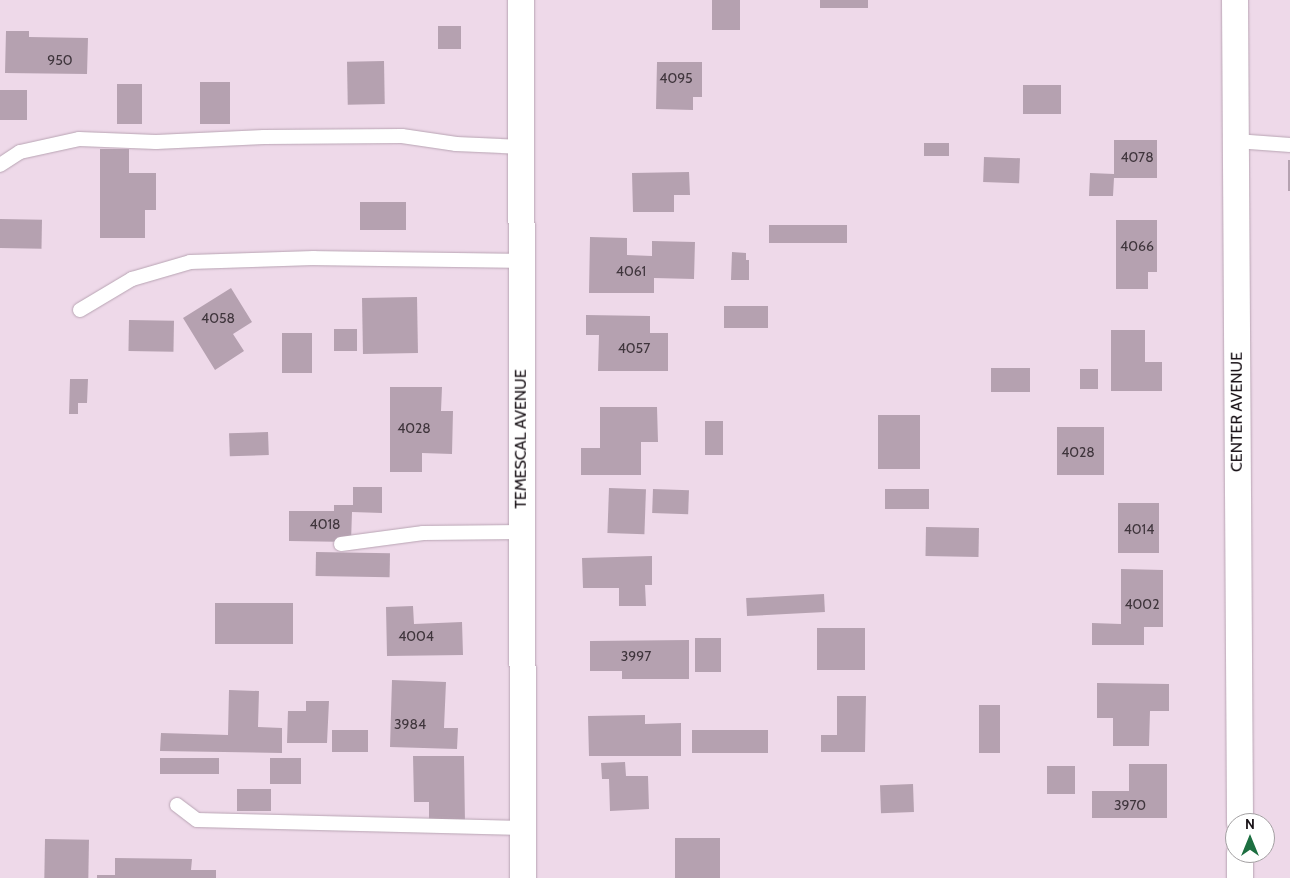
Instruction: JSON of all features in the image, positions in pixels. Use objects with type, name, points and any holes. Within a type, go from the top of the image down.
[{"type":"street","name":"TEMESCAL AVENUE","points":[[521,0],[523,878]]},
{"type":"street","name":"CENTER AVENUE","points":[[1235,0],[1240,813]]},
{"type":"street","points":[[1240,863],[1240,878]]},
{"type":"lane","points":[[0,165],[20,152],[80,139],[156,142],[264,137],[402,136],[456,144],[522,146]]},
{"type":"lane","points":[[1236,141],[1290,145]]},
{"type":"lane","points":[[80,310],[132,279],[190,262],[314,258],[522,261]]},
{"type":"lane","points":[[341,544],[423,533],[521,532]]},
{"type":"lane","points":[[177,805],[197,820],[523,828]]},
{"type":"building","points":[[712,0],[740,0],[740,30],[712,30]]},
{"type":"building","points":[[820,0],[868,0],[868,8],[820,8]]},
{"type":"building","points":[[438,26],[461,26],[461,49],[438,49]]},
{"type":"building","points":[[6,31],[29,31],[29,37],[88,38],[87,74],[5,73]]},
{"type":"building","points":[[384,61],[385,104],[348,105],[347,62]]},
{"type":"building","points":[[657,62],[702,62],[702,97],[693,97],[693,110],[656,109]]},
{"type":"building","points":[[200,82],[230,82],[230,124],[200,124]]},
{"type":"building","points":[[117,84],[142,84],[142,124],[117,124]]},
{"type":"building","points":[[1023,85],[1061,85],[1061,114],[1023,114]]},
{"type":"building","points":[[0,90],[27,90],[27,120],[0,120]]},
{"type":"building","points":[[1114,140],[1157,140],[1157,178],[1114,178],[1113,196],[1089,196],[1090,173],[1114,174]]},
{"type":"building","points":[[924,143],[949,143],[949,156],[924,156]]},
{"type":"building","points":[[100,149],[129,149],[129,173],[156,173],[156,210],[145,210],[145,238],[100,238]]},
{"type":"building","points":[[984,157],[1020,158],[1019,183],[983,182]]},
{"type":"building","points":[[1288,160],[1290,160],[1290,191],[1288,191]]},
{"type":"building","points":[[689,172],[690,195],[674,195],[674,212],[633,212],[632,173]]},
{"type":"building","points":[[360,202],[406,202],[406,230],[360,230]]},
{"type":"building","points":[[0,219],[42,220],[41,249],[0,248]]},
{"type":"building","points":[[1116,220],[1157,220],[1157,272],[1148,272],[1148,289],[1116,289]]},
{"type":"building","points":[[769,225],[847,225],[847,243],[769,243]]},
{"type":"building","points":[[590,237],[627,238],[627,255],[652,256],[652,241],[695,242],[694,279],[654,278],[654,293],[589,293]]},
{"type":"building","points":[[732,252],[746,253],[746,260],[749,260],[749,280],[731,280]]},
{"type":"building","points":[[231,288],[252,322],[233,334],[244,351],[215,370],[183,318]]},
{"type":"building","points":[[417,297],[418,353],[363,354],[362,298]]},
{"type":"building","points":[[724,306],[768,306],[768,328],[724,328]]},
{"type":"building","points":[[586,315],[650,316],[650,333],[668,333],[668,371],[598,371],[599,335],[586,335]]},
{"type":"building","points":[[129,320],[174,321],[173,352],[128,351]]},
{"type":"building","points":[[334,329],[357,329],[357,351],[334,351]]},
{"type":"building","points":[[1111,330],[1145,330],[1145,362],[1162,362],[1162,391],[1111,391]]},
{"type":"building","points":[[282,333],[312,333],[312,373],[282,373]]},
{"type":"building","points":[[991,368],[1030,368],[1030,392],[991,392]]},
{"type":"building","points":[[1080,369],[1098,369],[1098,389],[1080,389]]},
{"type":"building","points":[[70,379],[88,379],[87,403],[78,403],[78,414],[69,414]]},
{"type":"building","points":[[390,387],[442,387],[441,411],[453,411],[452,454],[422,453],[422,472],[390,472]]},
{"type":"building","points":[[600,407],[657,407],[658,442],[641,442],[641,475],[581,475],[581,448],[600,448]]},
{"type":"building","points":[[878,415],[920,415],[920,469],[878,469]]},
{"type":"building","points":[[705,421],[723,421],[723,455],[705,455]]},
{"type":"building","points":[[1057,427],[1104,427],[1104,475],[1057,475]]},
{"type":"building","points":[[268,432],[269,455],[230,456],[229,433]]},
{"type":"building","points":[[353,487],[382,487],[382,513],[352,512],[351,542],[289,541],[289,511],[334,511],[334,505],[353,505]]},
{"type":"building","points":[[609,488],[646,489],[644,534],[607,533]]},
{"type":"building","points":[[653,489],[689,490],[688,514],[652,513]]},
{"type":"building","points":[[885,489],[929,489],[929,509],[885,509]]},
{"type":"building","points":[[1118,503],[1159,503],[1159,553],[1118,553]]},
{"type":"building","points":[[926,527],[979,528],[978,557],[925,556]]},
{"type":"building","points":[[316,552],[390,553],[390,577],[316,576]]},
{"type":"building","points":[[652,556],[652,585],[645,585],[646,606],[619,606],[619,588],[583,588],[582,558]]},
{"type":"building","points":[[1121,569],[1163,570],[1163,627],[1144,627],[1144,645],[1092,645],[1092,623],[1121,624]]},
{"type":"building","points":[[824,594],[825,612],[747,616],[746,598]]},
{"type":"building","points":[[215,603],[293,603],[293,644],[215,644]]},
{"type":"building","points":[[413,606],[414,624],[462,622],[463,655],[387,656],[386,607]]},
{"type":"building","points":[[817,628],[865,628],[865,670],[817,670]]},
{"type":"building","points":[[695,638],[721,638],[721,672],[695,672]]},
{"type":"building","points":[[689,640],[689,679],[622,679],[622,671],[590,671],[590,641]]},
{"type":"building","points":[[392,680],[446,682],[444,728],[458,728],[457,749],[390,747]]},
{"type":"building","points":[[1097,683],[1169,684],[1169,711],[1150,711],[1149,746],[1113,746],[1113,718],[1097,718]]},
{"type":"building","points":[[229,690],[259,691],[258,727],[282,728],[282,753],[160,751],[161,733],[228,735]]},
{"type":"building","points":[[837,696],[866,696],[865,752],[821,752],[821,735],[837,735]]},
{"type":"building","points":[[306,701],[329,701],[327,743],[287,743],[288,711],[306,711]]},
{"type":"building","points":[[979,705],[1000,705],[1000,753],[979,753]]},
{"type":"building","points":[[645,715],[645,724],[681,723],[681,756],[589,756],[588,716]]},
{"type":"building","points":[[332,730],[368,730],[368,752],[332,752]]},
{"type":"building","points":[[692,730],[768,730],[768,753],[692,753]]},
{"type":"building","points":[[413,756],[464,756],[465,823],[429,824],[429,802],[414,802]]},
{"type":"building","points":[[160,758],[219,758],[219,774],[160,774]]},
{"type":"building","points":[[270,758],[301,758],[301,784],[270,784]]},
{"type":"building","points":[[625,762],[626,776],[648,776],[649,809],[610,811],[609,779],[602,779],[601,763]]},
{"type":"building","points":[[1129,764],[1167,764],[1167,818],[1092,818],[1092,791],[1129,791]]},
{"type":"building","points":[[1047,766],[1075,766],[1075,794],[1047,794]]},
{"type":"building","points":[[913,784],[914,812],[881,813],[880,785]]},
{"type":"building","points":[[237,789],[271,789],[271,811],[237,811]]},
{"type":"building","points":[[675,838],[720,838],[720,878],[675,878]]},
{"type":"building","points":[[45,839],[89,840],[88,878],[44,878]]},
{"type":"building","points":[[115,858],[192,859],[191,870],[216,870],[216,878],[97,878],[97,875],[115,875]]}]
